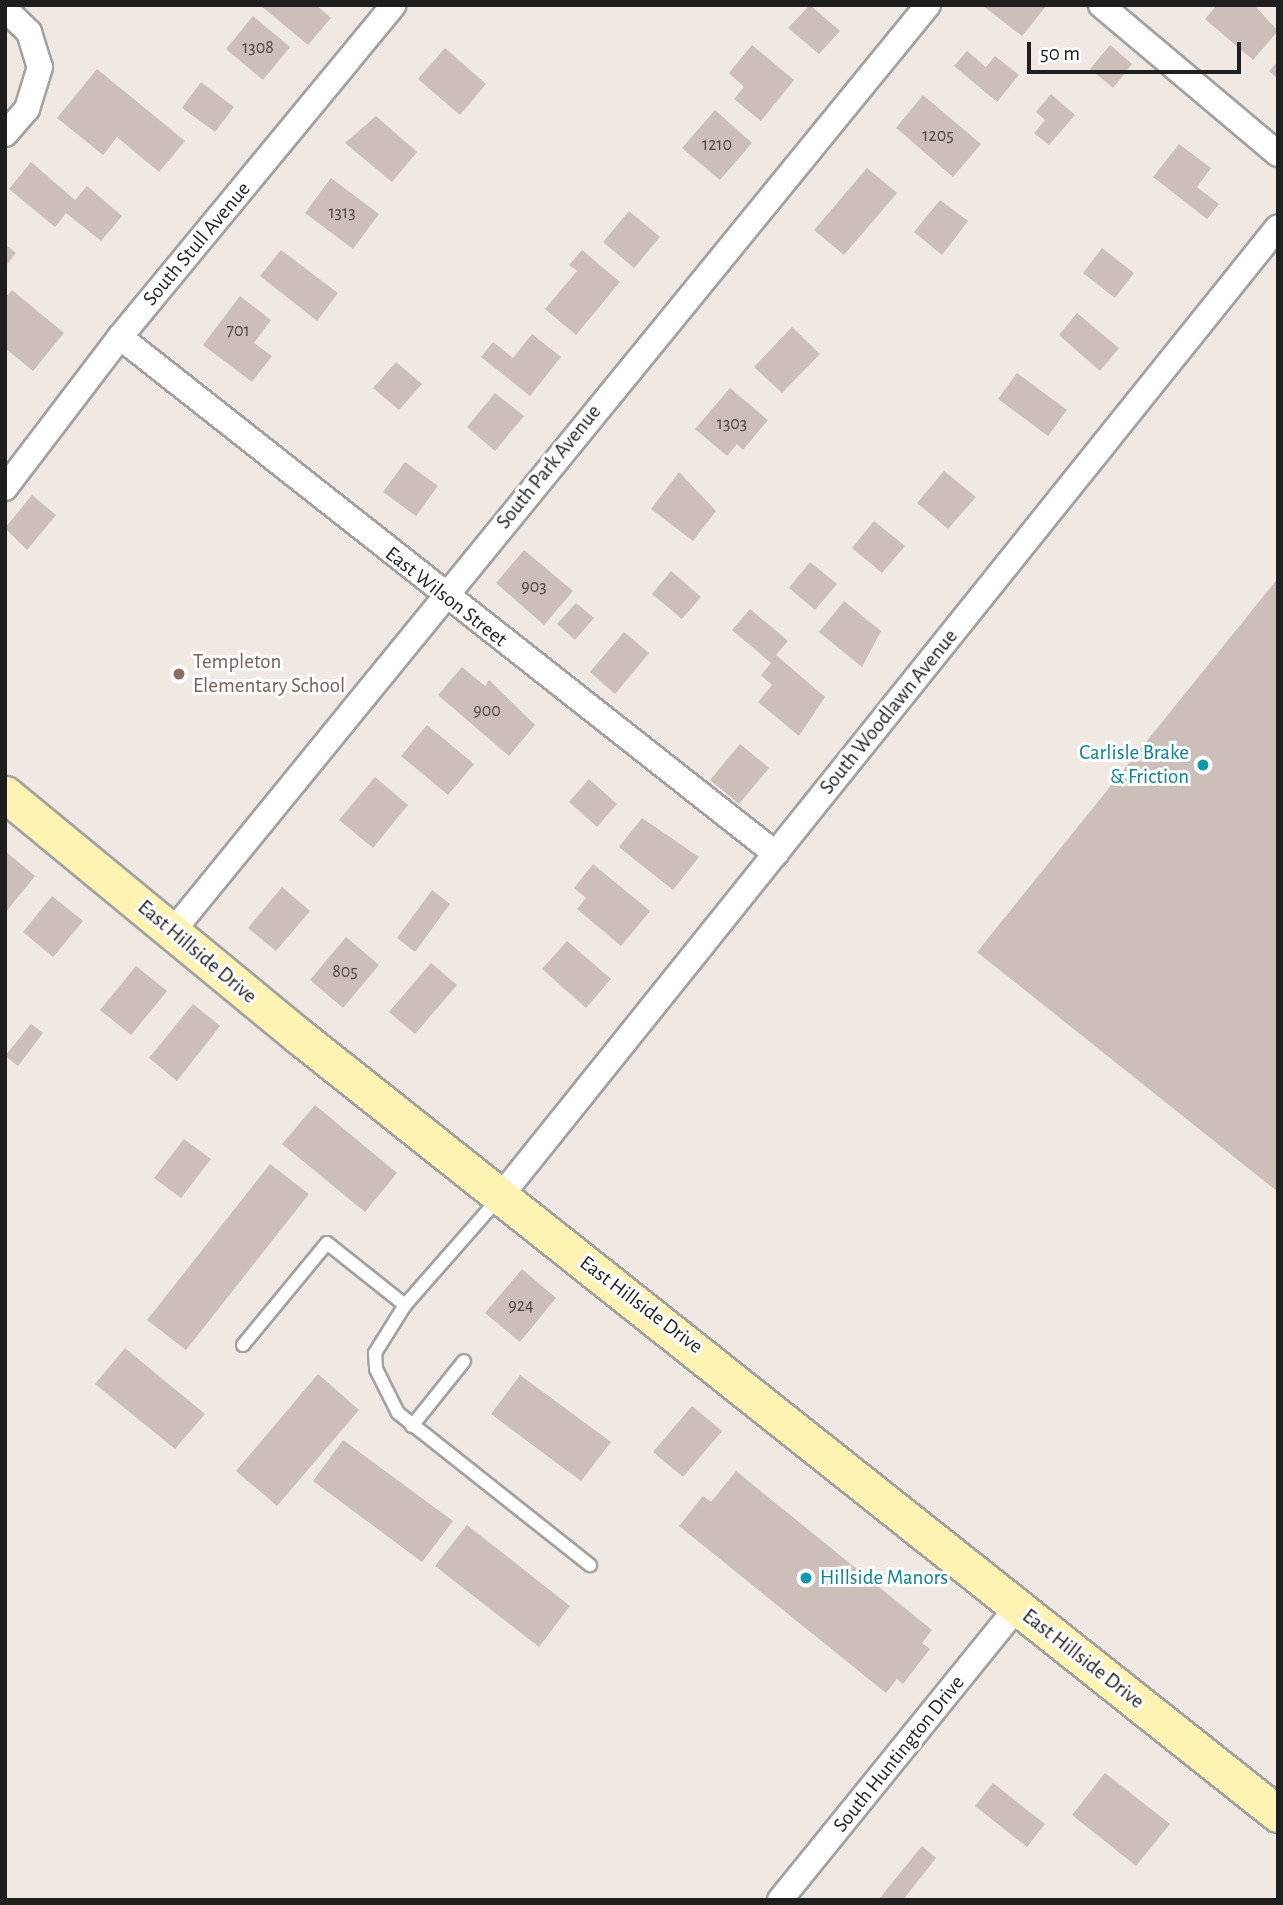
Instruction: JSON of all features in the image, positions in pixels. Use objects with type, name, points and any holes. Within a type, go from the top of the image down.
[{"type":"main road","name":"East Hillside Drive","points":[[5,794],[500,1197],[1278,1814]]},
{"type":"street","name":"South Stull Avenue","points":[[5,488],[120,338],[394,5]]},
{"type":"street","name":"South Park Avenue","points":[[173,931],[928,5]]},
{"type":"street","points":[[1101,5],[1278,154]]},
{"type":"street","points":[[5,9],[29,32],[40,67],[27,109],[5,134]]},
{"type":"street","name":"South Woodlawn Avenue","points":[[500,1197],[1278,227]]},
{"type":"street","name":"East Wilson Street","points":[[120,338],[444,596],[776,854]]},
{"type":"street","name":"South Huntington Drive","points":[[780,1900],[1017,1607]]},
{"type":"lane","points":[[500,1197],[405,1305],[375,1353],[380,1385],[412,1426],[590,1565]]},
{"type":"lane","points":[[243,1345],[327,1242],[405,1305]]},
{"type":"lane","points":[[412,1426],[464,1361]]},
{"type":"building","points":[[260,5],[316,5],[331,18],[308,45]]},
{"type":"building","points":[[810,5],[840,31],[819,54],[788,28]]},
{"type":"building","points":[[982,5],[1044,5],[1046,6],[1022,36]]},
{"type":"building","points":[[1217,5],[1254,5],[1278,31],[1253,60],[1205,19]]},
{"type":"building","points":[[253,16],[290,47],[263,80],[226,49]]},
{"type":"building","points":[[752,45],[794,80],[761,121],[734,99],[744,87],[729,73]]},
{"type":"building","points":[[1110,45],[1132,64],[1113,88],[1090,69]]},
{"type":"building","points":[[445,48],[486,84],[460,115],[418,79]]},
{"type":"building","points":[[967,51],[986,67],[995,56],[1019,75],[997,102],[954,66]]},
{"type":"building","points":[[1278,61],[1278,79],[1269,71]]},
{"type":"building","points":[[97,69],[185,141],[159,172],[117,137],[103,155],[57,118]]},
{"type":"building","points":[[201,82],[234,107],[215,132],[182,108]]},
{"type":"building","points":[[1051,94],[1075,115],[1049,145],[1034,133],[1045,120],[1036,112]]},
{"type":"building","points":[[923,95],[981,144],[953,177],[896,128]]},
{"type":"building","points":[[715,110],[752,143],[720,180],[682,148]]},
{"type":"building","points":[[376,116],[417,152],[392,182],[345,143]]},
{"type":"building","points":[[1179,144],[1211,168],[1197,187],[1219,204],[1207,219],[1153,177]]},
{"type":"building","points":[[31,162],[75,200],[87,186],[122,216],[101,241],[66,213],[55,227],[9,189]]},
{"type":"building","points":[[867,168],[897,193],[844,255],[814,230]]},
{"type":"building","points":[[331,178],[379,214],[353,249],[305,213]]},
{"type":"building","points":[[940,200],[968,221],[942,255],[914,232]]},
{"type":"building","points":[[629,211],[660,237],[634,268],[603,242]]},
{"type":"building","points":[[5,244],[16,253],[5,267]]},
{"type":"building","points":[[1102,248],[1134,273],[1115,298],[1083,273]]},
{"type":"building","points":[[281,250],[338,293],[317,321],[260,276]]},
{"type":"building","points":[[582,250],[620,282],[576,335],[545,309],[577,271],[569,265]]},
{"type":"building","points":[[12,290],[64,333],[33,371],[5,348],[5,298]]},
{"type":"building","points":[[240,296],[271,320],[254,343],[272,356],[252,382],[203,345]]},
{"type":"building","points":[[1077,313],[1119,348],[1100,371],[1059,335]]},
{"type":"building","points":[[792,327],[820,354],[782,393],[754,367]]},
{"type":"building","points":[[532,334],[561,357],[530,396],[481,357],[493,342],[513,358]]},
{"type":"building","points":[[396,362],[422,384],[399,410],[373,388]]},
{"type":"building","points":[[1017,373],[1067,410],[1048,436],[998,399]]},
{"type":"building","points":[[730,388],[768,420],[743,450],[737,444],[727,456],[695,429]]},
{"type":"building","points":[[495,393],[524,416],[495,451],[467,427]]},
{"type":"building","points":[[405,462],[438,486],[416,516],[383,492]]},
{"type":"building","points":[[944,471],[976,497],[948,529],[917,503]]},
{"type":"building","points":[[679,472],[716,511],[693,541],[651,509]]},
{"type":"building","points":[[32,495],[56,515],[27,550],[5,528]]},
{"type":"building","points":[[874,521],[905,546],[882,573],[852,548]]},
{"type":"building","points":[[524,550],[573,591],[544,625],[496,583]]},
{"type":"building","points":[[810,562],[837,584],[815,610],[789,588]]},
{"type":"building","points":[[671,571],[701,597],[682,619],[652,594]]},
{"type":"building","name":"Carlisle Brake & Friction","points":[[1278,578],[1278,1192],[977,952]]},
{"type":"building","points":[[844,601],[881,631],[862,667],[819,632]]},
{"type":"building","points":[[576,603],[594,618],[575,640],[557,624]]},
{"type":"building","points":[[750,609],[788,641],[776,655],[825,697],[799,736],[758,702],[772,685],[761,675],[771,663],[732,630]]},
{"type":"building","points":[[624,632],[649,653],[615,694],[590,672]]},
{"type":"building","points":[[462,667],[485,686],[489,680],[535,725],[509,756],[438,695]]},
{"type":"building","points":[[427,725],[474,764],[448,795],[401,756]]},
{"type":"building","points":[[740,744],[769,768],[739,804],[710,780]]},
{"type":"building","points":[[375,777],[408,805],[373,848],[339,820]]},
{"type":"building","points":[[589,779],[617,804],[597,827],[569,802]]},
{"type":"building","points":[[642,818],[699,857],[673,890],[619,847]]},
{"type":"building","points":[[5,851],[35,876],[5,913]]},
{"type":"building","points":[[593,864],[650,911],[621,946],[577,909],[586,898],[574,888]]},
{"type":"building","points":[[282,887],[310,911],[276,951],[248,928]]},
{"type":"building","points":[[432,890],[450,904],[415,952],[397,938]]},
{"type":"building","points":[[52,896],[83,921],[53,957],[23,932]]},
{"type":"building","points":[[346,937],[379,965],[343,1008],[310,980]]},
{"type":"building","points":[[567,941],[611,979],[586,1008],[542,969]]},
{"type":"building","points":[[431,963],[457,985],[415,1034],[389,1012]]},
{"type":"building","points":[[136,966],[167,991],[131,1035],[100,1010]]},
{"type":"building","points":[[193,1004],[220,1026],[177,1081],[149,1058]]},
{"type":"building","points":[[31,1024],[43,1033],[18,1066],[5,1056]]},
{"type":"building","points":[[315,1105],[397,1173],[365,1212],[282,1144]]},
{"type":"building","points":[[184,1139],[211,1159],[181,1198],[154,1178]]},
{"type":"building","points":[[270,1164],[309,1194],[186,1350],[147,1320]]},
{"type":"building","points":[[522,1269],[556,1298],[520,1342],[485,1313]]},
{"type":"building","points":[[125,1348],[205,1414],[175,1449],[95,1384]]},
{"type":"building","points":[[318,1374],[359,1410],[277,1506],[236,1471]]},
{"type":"building","points":[[520,1375],[611,1442],[581,1481],[491,1414]]},
{"type":"building","points":[[692,1406],[722,1431],[683,1477],[653,1452]]},
{"type":"building","points":[[343,1440],[453,1521],[422,1562],[313,1481]]},
{"type":"building","name":"Hillside Manors","points":[[736,1471],[932,1630],[922,1643],[930,1649],[903,1684],[897,1679],[886,1693],[679,1526],[703,1496],[711,1502]]},
{"type":"building","points":[[467,1525],[570,1606],[539,1647],[435,1566]]},
{"type":"building","points":[[1105,1773],[1170,1824],[1136,1866],[1072,1815]]},
{"type":"building","points":[[993,1783],[1045,1824],[1027,1847],[975,1806]]},
{"type":"building","points":[[922,1846],[936,1858],[903,1900],[878,1900]]},
{"type":"place","name":"Templeton Elementary School","points":[[179,674]]},
{"type":"place","name":"Carlisle Brake & Friction","points":[[1203,765]]},
{"type":"place","name":"Hillside Manors","points":[[806,1578]]}]
